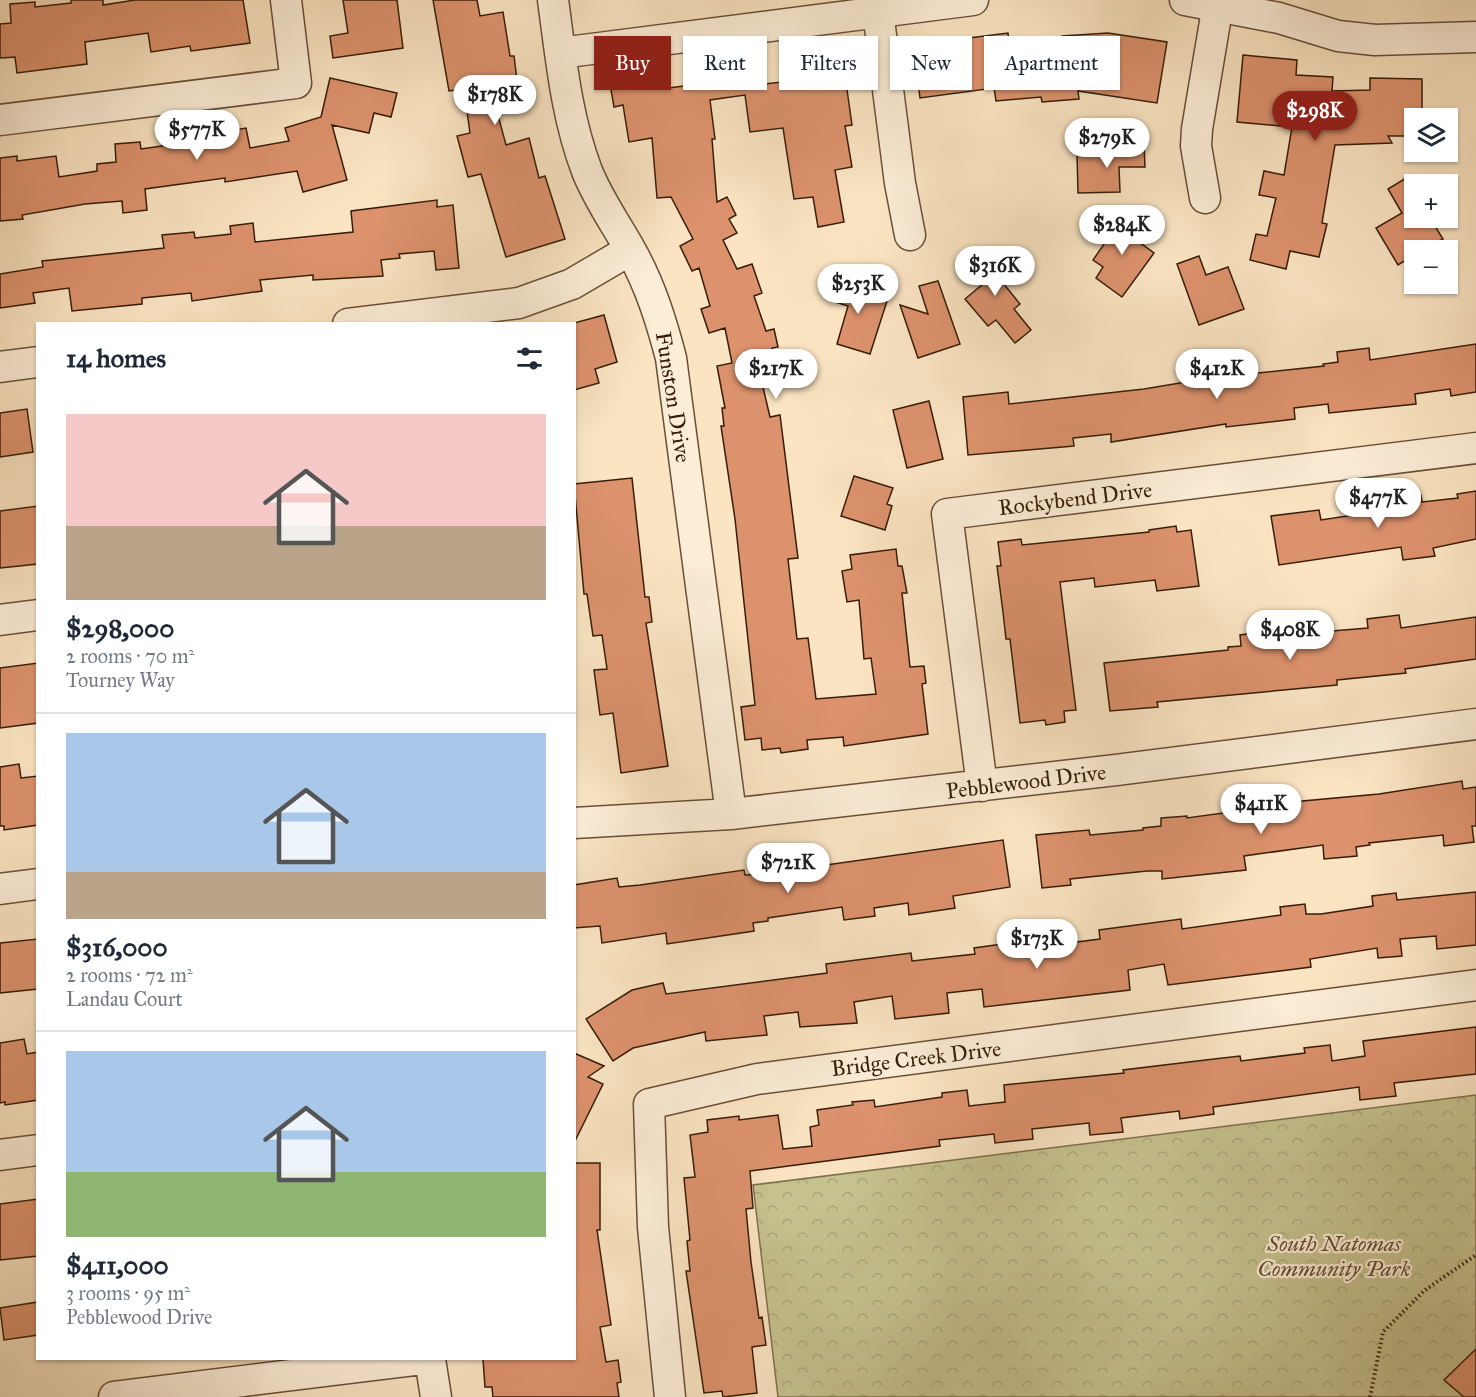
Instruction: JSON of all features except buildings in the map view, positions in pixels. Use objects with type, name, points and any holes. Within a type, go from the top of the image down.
[{"type":"street","points":[[0,120],[296,83],[286,0]]},
{"type":"street","name":"Funston Drive","points":[[553,0],[566,98],[587,172],[604,207],[630,250],[658,309],[671,358],[731,814]]},
{"type":"street","points":[[560,53],[973,0]]},
{"type":"street","points":[[1185,0],[1218,4],[1338,36],[1376,40],[1476,37]]},
{"type":"street","points":[[1204,198],[1196,146],[1197,129],[1218,4]]},
{"type":"street","points":[[878,12],[900,183],[910,235]]},
{"type":"street","points":[[364,322],[519,303],[572,284],[630,250]]},
{"type":"street","points":[[0,367],[36,362]]},
{"type":"street","name":"Rockybend Drive","points":[[982,786],[946,514],[1476,448]]},
{"type":"street","points":[[0,620],[36,615]]},
{"type":"street","name":"Pebblewood Drive","points":[[576,822],[731,814],[982,786],[1476,724]]},
{"type":"street","points":[[0,889],[36,884]]},
{"type":"street","name":"Bridge Creek Drive","points":[[670,1397],[653,1227],[649,1104],[757,1079],[1476,985]]},
{"type":"street","points":[[0,1155],[36,1150]]},
{"type":"street","points":[[114,1397],[414,1360]]},
{"type":"street","points":[[430,1360],[435,1397]]},
{"type":"path","points":[[1370,1397],[1383,1332],[1425,1290],[1476,1255]]},
{"type":"green space","name":"South Natomas Community Park","points":[[1476,1095],[1476,1397],[778,1397],[753,1185]]}]
